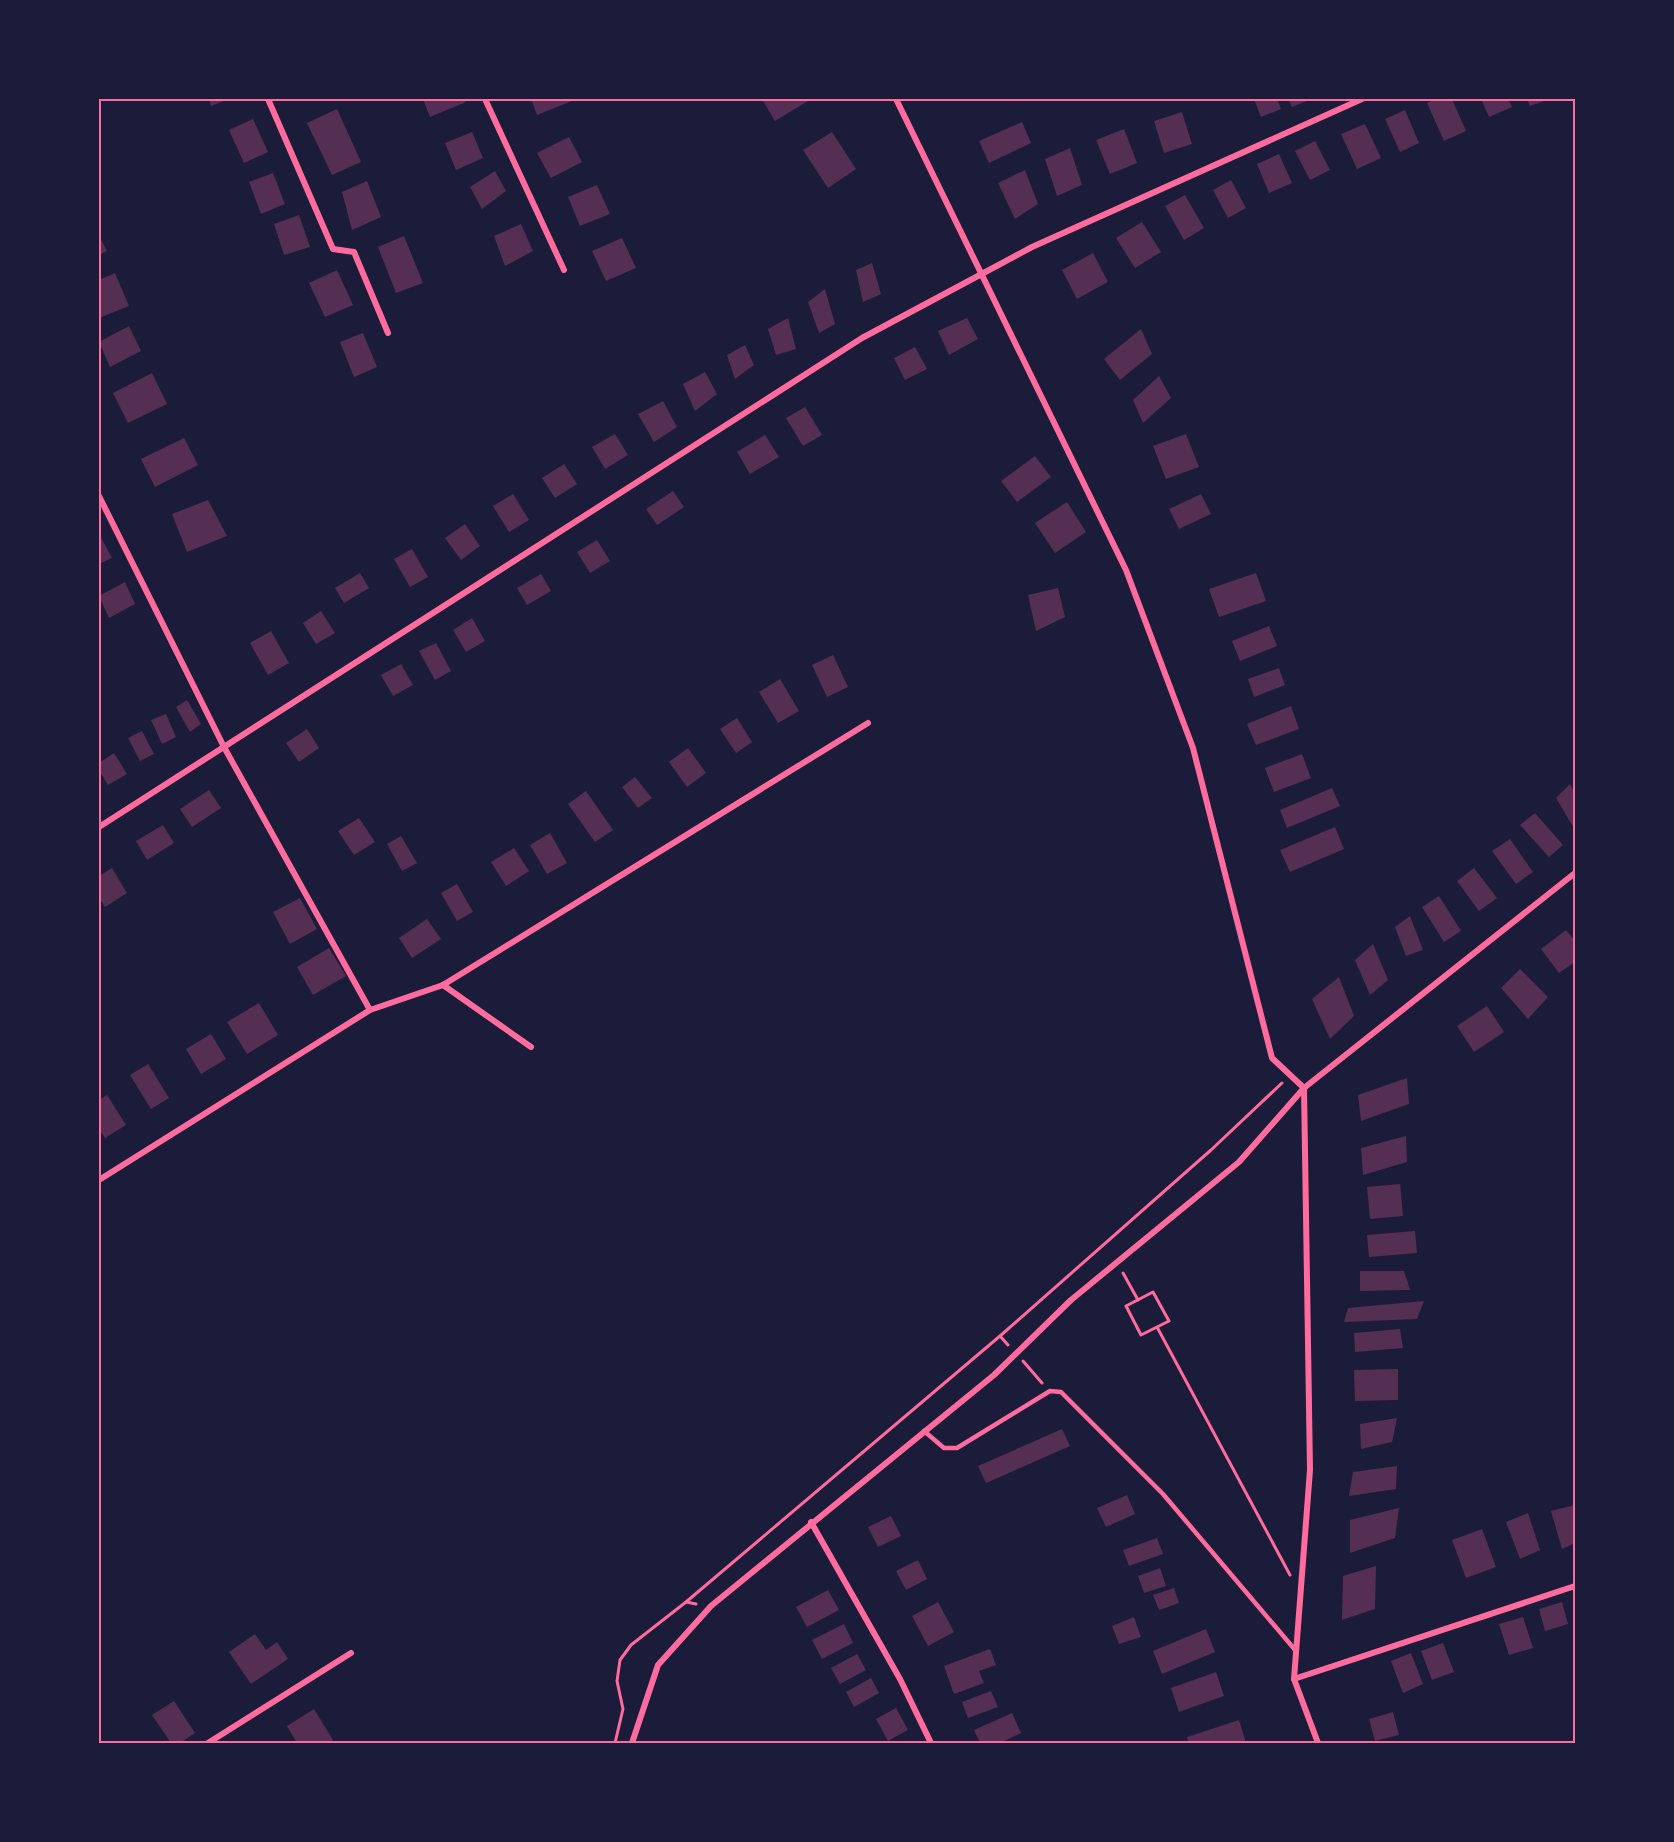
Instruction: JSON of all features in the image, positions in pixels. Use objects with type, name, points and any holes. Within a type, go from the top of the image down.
[{"type":"street","points":[[268,99],[333,249],[354,252],[388,333]]},
{"type":"street","points":[[485,99],[564,270]]},
{"type":"street","points":[[896,99],[1126,570],[1192,748],[1272,1058],[1304,1088],[1310,1470],[1294,1679],[1318,1743]]},
{"type":"street","points":[[99,826],[862,338],[1032,246],[1362,99]]},
{"type":"street","points":[[99,496],[224,747],[370,1011]]},
{"type":"street","points":[[99,1180],[370,1011],[443,985],[868,723]]},
{"type":"street","points":[[632,1743],[658,1665],[711,1606],[811,1522],[994,1375],[1071,1300],[1239,1162],[1304,1088],[1575,873]]},
{"type":"street","points":[[443,985],[531,1047]]},
{"type":"street","points":[[811,1522],[900,1679],[931,1743]]},
{"type":"street","points":[[1294,1679],[1575,1586]]},
{"type":"street","points":[[208,1743],[351,1653]]},
{"type":"lane","points":[[924,1431],[944,1448],[957,1448],[1050,1391],[1061,1392],[1163,1494],[1296,1651]]},
{"type":"path","points":[[1000,1336],[1211,1150],[1290,1075]]},
{"type":"path","points":[[1117,1263],[1138,1300]]},
{"type":"path","points":[[1153,1292],[1169,1321],[1157,1327],[1141,1335],[1126,1306],[1153,1292]]},
{"type":"path","points":[[1157,1327],[1300,1595]]},
{"type":"path","points":[[615,1743],[623,1709],[623,1698],[616,1681],[620,1660],[631,1645],[686,1602]]},
{"type":"building","points":[[209,99],[229,99],[211,106]]},
{"type":"building","points":[[423,99],[464,99],[466,102],[430,117]]},
{"type":"building","points":[[531,99],[571,99],[572,101],[537,115]]},
{"type":"building","points":[[762,99],[807,99],[808,101],[775,121]]},
{"type":"building","points":[[1254,99],[1277,99],[1281,109],[1261,117]]},
{"type":"building","points":[[1288,99],[1307,99],[1307,101],[1292,107]]},
{"type":"building","points":[[1436,99],[1452,99],[1466,131],[1444,141],[1427,103]]},
{"type":"building","points":[[1481,99],[1508,99],[1512,107],[1489,117]]},
{"type":"building","points":[[1527,99],[1550,99],[1530,106]]},
{"type":"building","points":[[337,109],[361,162],[332,175],[307,123]]},
{"type":"building","points":[[1405,110],[1419,143],[1400,152],[1385,119]]},
{"type":"building","points":[[1182,112],[1192,144],[1164,153],[1154,121]]},
{"type":"building","points":[[253,119],[268,152],[244,163],[229,130]]},
{"type":"building","points":[[1022,122],[1031,143],[989,163],[979,141]]},
{"type":"building","points":[[1365,124],[1381,158],[1357,169],[1341,134]]},
{"type":"building","points":[[1124,129],[1137,163],[1110,174],[1096,140]]},
{"type":"building","points":[[472,132],[483,158],[456,170],[445,143]]},
{"type":"building","points":[[832,132],[856,169],[828,188],[803,150]]},
{"type":"building","points":[[569,137],[582,162],[551,178],[537,153]]},
{"type":"building","points":[[1315,141],[1330,170],[1310,180],[1295,151]]},
{"type":"building","points":[[1070,148],[1082,185],[1057,196],[1045,159]]},
{"type":"building","points":[[1279,154],[1292,183],[1269,193],[1257,164]]},
{"type":"building","points":[[1025,170],[1038,204],[1015,219],[998,183]]},
{"type":"building","points":[[495,171],[506,191],[482,209],[470,187]]},
{"type":"building","points":[[273,173],[285,204],[261,214],[249,182]]},
{"type":"building","points":[[1231,180],[1246,208],[1228,218],[1213,190]]},
{"type":"building","points":[[367,181],[381,217],[352,230],[342,192]]},
{"type":"building","points":[[597,185],[610,214],[580,226],[568,197]]},
{"type":"building","points":[[1185,195],[1204,228],[1184,240],[1165,206]]},
{"type":"building","points":[[299,215],[310,247],[284,255],[274,224]]},
{"type":"building","points":[[1142,222],[1161,252],[1135,268],[1116,238]]},
{"type":"building","points":[[521,224],[533,251],[505,266],[494,236]]},
{"type":"building","points":[[99,235],[107,251],[99,255]]},
{"type":"building","points":[[404,236],[423,283],[396,293],[378,247]]},
{"type":"building","points":[[622,238],[636,268],[606,281],[592,251]]},
{"type":"building","points":[[1093,253],[1108,282],[1077,299],[1062,270]]},
{"type":"building","points":[[872,263],[881,294],[863,302],[856,270]]},
{"type":"building","points":[[337,270],[353,305],[325,317],[309,283]]},
{"type":"building","points":[[115,273],[129,306],[99,318],[99,280]]},
{"type":"building","points":[[825,289],[835,324],[819,333],[808,302]]},
{"type":"building","points":[[788,318],[796,349],[776,355],[768,329]]},
{"type":"building","points":[[967,318],[978,339],[949,355],[938,331]]},
{"type":"building","points":[[129,326],[141,351],[110,367],[99,342]]},
{"type":"building","points":[[1141,329],[1152,354],[1120,380],[1104,359]]},
{"type":"building","points":[[363,333],[377,367],[354,377],[340,342]]},
{"type":"building","points":[[745,345],[754,365],[735,379],[727,355]]},
{"type":"building","points":[[915,347],[927,369],[905,380],[894,358]]},
{"type":"building","points":[[705,372],[717,394],[695,411],[683,384]]},
{"type":"building","points":[[152,373],[167,404],[128,423],[113,393]]},
{"type":"building","points":[[1159,376],[1171,398],[1143,423],[1133,400]]},
{"type":"building","points":[[663,401],[677,427],[654,442],[638,414]]},
{"type":"building","points":[[805,407],[822,435],[803,446],[786,418]]},
{"type":"building","points":[[615,434],[628,455],[605,469],[592,447]]},
{"type":"building","points":[[1186,434],[1199,467],[1166,479],[1153,446]]},
{"type":"building","points":[[765,435],[779,457],[750,474],[737,452]]},
{"type":"building","points":[[184,438],[198,465],[155,487],[141,459]]},
{"type":"building","points":[[1035,456],[1051,477],[1017,502],[1001,481]]},
{"type":"building","points":[[564,464],[577,484],[555,498],[542,478]]},
{"type":"building","points":[[673,491],[684,507],[657,525],[646,509]]},
{"type":"building","points":[[513,494],[529,520],[509,532],[493,506]]},
{"type":"building","points":[[1201,494],[1211,514],[1179,529],[1169,509]]},
{"type":"building","points":[[208,500],[227,536],[187,552],[172,514]]},
{"type":"building","points":[[1067,502],[1086,532],[1055,553],[1035,523]]},
{"type":"building","points":[[465,524],[480,546],[461,560],[445,538]]},
{"type":"building","points":[[99,534],[112,558],[99,564]]},
{"type":"building","points":[[597,540],[610,561],[590,573],[577,552]]},
{"type":"building","points":[[412,549],[428,577],[410,587],[394,559]]},
{"type":"building","points":[[360,573],[369,588],[344,603],[335,588]]},
{"type":"building","points":[[1256,573],[1266,601],[1219,617],[1209,589]]},
{"type":"building","points":[[541,574],[551,591],[527,605],[517,588]]},
{"type":"building","points":[[125,582],[135,604],[109,618],[99,596]]},
{"type":"building","points":[[1058,588],[1065,617],[1036,631],[1028,595]]},
{"type":"building","points":[[321,611],[335,633],[316,644],[303,623]]},
{"type":"building","points":[[472,618],[485,641],[466,652],[453,630]]},
{"type":"building","points":[[1269,626],[1277,646],[1240,661],[1232,641]]},
{"type":"building","points":[[271,631],[289,663],[268,675],[250,643]]},
{"type":"building","points":[[436,643],[451,671],[435,680],[419,651]]},
{"type":"building","points":[[833,655],[848,687],[827,697],[812,665]]},
{"type":"building","points":[[401,664],[413,685],[393,696],[381,675]]},
{"type":"building","points":[[1279,668],[1285,685],[1254,697],[1248,679]]},
{"type":"building","points":[[780,679],[799,711],[778,723],[759,692]]},
{"type":"building","points":[[187,700],[201,724],[190,732],[176,707]]},
{"type":"building","points":[[1291,706],[1299,729],[1256,745],[1247,724]]},
{"type":"building","points":[[166,714],[176,737],[162,744],[151,720]]},
{"type":"building","points":[[737,718],[752,742],[736,753],[720,729]]},
{"type":"building","points":[[307,729],[319,748],[299,762],[286,743]]},
{"type":"building","points":[[142,731],[154,754],[140,761],[128,738]]},
{"type":"building","points":[[688,748],[706,773],[687,787],[669,762]]},
{"type":"building","points":[[114,753],[127,774],[108,785],[99,770],[99,763]]},
{"type":"building","points":[[1302,754],[1311,778],[1274,792],[1265,768]]},
{"type":"building","points":[[635,777],[652,798],[638,808],[622,787]]},
{"type":"building","points":[[1570,784],[1575,793],[1575,830],[1556,798]]},
{"type":"building","points":[[1332,788],[1340,806],[1287,828],[1280,810]]},
{"type":"building","points":[[209,790],[221,808],[192,827],[180,809]]},
{"type":"building","points":[[586,791],[613,830],[595,842],[568,804]]},
{"type":"building","points":[[1535,813],[1563,845],[1549,857],[1520,825]]},
{"type":"building","points":[[359,818],[375,842],[354,855],[338,831]]},
{"type":"building","points":[[163,825],[174,843],[147,860],[136,841]]},
{"type":"building","points":[[1335,827],[1344,849],[1290,872],[1280,850]]},
{"type":"building","points":[[550,833],[567,863],[547,874],[530,845]]},
{"type":"building","points":[[401,836],[417,863],[402,871],[387,844]]},
{"type":"building","points":[[1510,839],[1533,872],[1516,884],[1492,851]]},
{"type":"building","points":[[514,848],[529,871],[506,886],[491,862]]},
{"type":"building","points":[[112,868],[127,893],[105,907],[99,897],[99,876]]},
{"type":"building","points":[[1474,868],[1497,898],[1479,911],[1457,881]]},
{"type":"building","points":[[457,884],[473,912],[457,921],[441,893]]},
{"type":"building","points":[[1439,896],[1461,931],[1444,942],[1422,907]]},
{"type":"building","points":[[300,898],[317,929],[290,944],[273,912]]},
{"type":"building","points":[[1410,916],[1423,950],[1406,956],[1395,927]]},
{"type":"building","points":[[427,919],[441,939],[412,958],[399,938]]},
{"type":"building","points":[[1566,930],[1575,941],[1575,962],[1559,973],[1541,949]]},
{"type":"building","points":[[1373,944],[1388,980],[1370,995],[1355,960]]},
{"type":"building","points":[[329,948],[346,976],[313,995],[297,967]]},
{"type":"building","points":[[1520,969],[1548,997],[1528,1019],[1501,988]]},
{"type":"building","points":[[1339,977],[1354,1016],[1330,1039],[1312,999]]},
{"type":"building","points":[[259,1003],[278,1035],[247,1054],[227,1022]]},
{"type":"building","points":[[1487,1006],[1504,1032],[1474,1052],[1457,1026]]},
{"type":"building","points":[[211,1034],[226,1059],[201,1074],[186,1049]]},
{"type":"building","points":[[148,1064],[169,1098],[151,1109],[130,1075]]},
{"type":"building","points":[[1407,1078],[1409,1104],[1361,1121],[1358,1095]]},
{"type":"building","points":[[107,1095],[126,1125],[105,1138],[99,1129],[99,1100]]},
{"type":"building","points":[[1406,1136],[1407,1162],[1363,1175],[1361,1148]]},
{"type":"building","points":[[1400,1184],[1403,1216],[1370,1219],[1367,1187]]},
{"type":"building","points":[[1415,1231],[1417,1253],[1369,1257],[1367,1235]]},
{"type":"building","points":[[1360,1271],[1404,1271],[1410,1290],[1360,1291]]},
{"type":"building","points":[[1424,1301],[1417,1319],[1344,1322],[1348,1308]]},
{"type":"building","points":[[1400,1329],[1403,1348],[1355,1352],[1354,1333]]},
{"type":"building","points":[[1398,1369],[1398,1400],[1355,1401],[1354,1370]]},
{"type":"building","points":[[1397,1418],[1392,1442],[1361,1449],[1360,1424]]},
{"type":"building","points":[[1062,1429],[1070,1446],[986,1483],[978,1466]]},
{"type":"building","points":[[1397,1466],[1396,1489],[1349,1496],[1353,1472]]},
{"type":"building","points":[[1127,1495],[1135,1514],[1106,1527],[1097,1508]]},
{"type":"building","points":[[1575,1505],[1575,1543],[1562,1549],[1551,1511]]},
{"type":"building","points":[[1399,1508],[1395,1538],[1350,1553],[1350,1520]]},
{"type":"building","points":[[1528,1513],[1540,1550],[1520,1559],[1506,1522]]},
{"type":"building","points":[[891,1516],[901,1536],[878,1547],[868,1527]]},
{"type":"building","points":[[1482,1529],[1496,1567],[1466,1578],[1452,1540]]},
{"type":"building","points":[[1157,1538],[1163,1554],[1129,1566],[1123,1550]]},
{"type":"building","points":[[918,1560],[927,1579],[906,1590],[896,1571]]},
{"type":"building","points":[[1376,1566],[1375,1609],[1342,1620],[1343,1576]]},
{"type":"building","points":[[1160,1568],[1166,1586],[1144,1593],[1138,1576]]},
{"type":"building","points":[[1174,1588],[1179,1603],[1159,1610],[1153,1595]]},
{"type":"building","points":[[828,1590],[839,1610],[807,1627],[796,1607]]},
{"type":"building","points":[[938,1602],[954,1632],[928,1646],[912,1616]]},
{"type":"building","points":[[1562,1602],[1568,1624],[1545,1631],[1539,1609]]},
{"type":"building","points":[[1134,1617],[1141,1637],[1119,1644],[1112,1626]]},
{"type":"building","points":[[1523,1617],[1533,1648],[1509,1655],[1499,1624]]},
{"type":"building","points":[[844,1624],[853,1643],[822,1659],[812,1640]]},
{"type":"building","points":[[1206,1629],[1215,1652],[1162,1674],[1153,1651]]},
{"type":"building","points":[[255,1634],[266,1650],[277,1642],[288,1659],[251,1684],[229,1652]]},
{"type":"building","points":[[1443,1643],[1454,1672],[1432,1680],[1421,1651]]},
{"type":"building","points":[[990,1649],[996,1665],[979,1671],[984,1683],[954,1694],[944,1666]]},
{"type":"building","points":[[1411,1653],[1423,1684],[1403,1693],[1391,1661]]},
{"type":"building","points":[[857,1654],[866,1670],[840,1684],[831,1668]]},
{"type":"building","points":[[1216,1672],[1224,1696],[1179,1712],[1171,1688]]},
{"type":"building","points":[[871,1678],[879,1693],[854,1707],[846,1692]]},
{"type":"building","points":[[991,1691],[998,1707],[968,1718],[962,1702]]},
{"type":"building","points":[[174,1701],[195,1733],[180,1743],[171,1743],[152,1715]]},
{"type":"building","points":[[896,1708],[908,1730],[888,1741],[876,1719]]},
{"type":"building","points":[[314,1709],[333,1740],[329,1743],[297,1743],[287,1726]]},
{"type":"building","points":[[1393,1712],[1399,1735],[1375,1741],[1369,1719]]},
{"type":"building","points":[[1012,1713],[1021,1733],[1000,1743],[980,1743],[974,1730]]},
{"type":"building","points":[[1239,1720],[1246,1743],[1188,1743],[1187,1737]]}]
